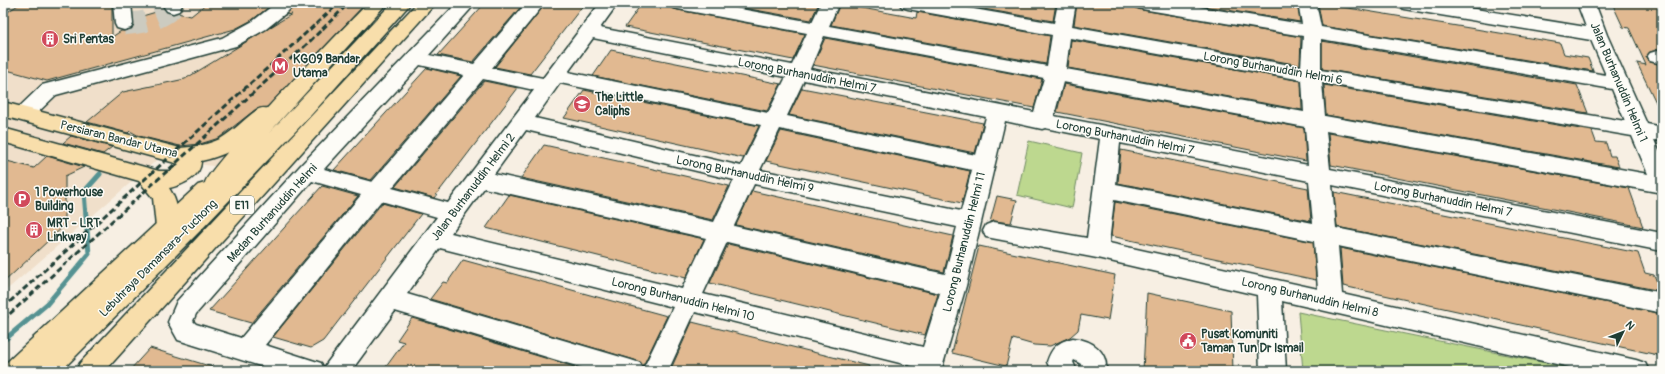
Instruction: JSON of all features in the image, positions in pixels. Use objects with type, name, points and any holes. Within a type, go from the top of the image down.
[{"type":"main road","points":[[215,182],[241,150],[378,3]]},
{"type":"main road","name":"Lebuhraya Damansara–Puchong","points":[[44,371],[192,225],[320,93],[402,3]]},
{"type":"main road","name":"Lebuhraya Damansara–Puchong","points":[[89,371],[427,3]]},
{"type":"main road","points":[[394,39],[436,3]]},
{"type":"main road","name":"Persiaran Bandar Utama","points":[[3,109],[180,156],[199,155],[221,147],[243,135],[323,62]]},
{"type":"main road","points":[[16,370],[215,182],[238,164],[296,109],[320,93]]},
{"type":"main road","points":[[6,138],[31,116]]},
{"type":"main road","points":[[6,138],[163,180],[172,180],[180,176],[190,166],[190,160],[180,156]]},
{"type":"main road","points":[[146,175],[159,187],[166,205],[167,227]]},
{"type":"street","points":[[122,3],[124,24]]},
{"type":"street","points":[[31,116],[49,90],[229,42],[250,32],[265,22],[287,3]]},
{"type":"street","name":"Medan Burhanuddin Helmi","points":[[312,371],[187,332],[180,322],[186,308],[308,172],[467,3]]},
{"type":"street","points":[[246,350],[377,191],[536,3]]},
{"type":"street","name":"Jalan Burhanuddin Helmi 2","points":[[336,371],[610,3]]},
{"type":"street","points":[[678,3],[1055,74],[1662,183]]},
{"type":"street","points":[[655,371],[830,3]]},
{"type":"street","name":"Lorong Burhanuddin Helmi 6","points":[[908,3],[1310,75],[1662,134]]},
{"type":"street","points":[[1042,122],[1055,74],[1067,3]]},
{"type":"street","points":[[1142,3],[1620,84]]},
{"type":"street","points":[[1307,3],[1312,32],[1310,75],[1326,234],[1331,303]]},
{"type":"street","points":[[1404,3],[1456,7],[1598,35]]},
{"type":"street","name":"Jalan Burhanuddin Helmi 1","points":[[1586,3],[1638,130],[1662,183]]},
{"type":"street","name":"Lorong Burhanuddin Helmi 7","points":[[588,31],[1042,122],[1320,174],[1662,242]]},
{"type":"street","points":[[416,58],[480,71],[552,81],[774,121],[983,164]]},
{"type":"street","name":"Lorong Burhanuddin Helmi 11","points":[[930,365],[954,286],[997,112]]},
{"type":"street","name":"Lorong Burhanuddin Helmi 9","points":[[521,122],[747,175],[970,221]]},
{"type":"street","points":[[1097,249],[1111,134]]},
{"type":"street","points":[[308,172],[452,214]]},
{"type":"street","points":[[479,179],[721,232],[954,286]]},
{"type":"street","points":[[1105,190],[1662,303]]},
{"type":"street","name":"Lorong Burhanuddin Helmi 8","points":[[994,231],[1097,249],[1636,371]]},
{"type":"street","name":"Lorong Burhanuddin Helmi 10","points":[[435,238],[688,300],[930,365]]},
{"type":"street","points":[[1269,288],[1273,371]]},
{"type":"street","points":[[389,300],[631,371]]},
{"type":"street","points":[[1064,371],[1060,362],[1062,353],[1066,350],[1076,349],[1082,350],[1092,358],[1094,362],[1093,371]]},
{"type":"shaded area","points":[[3,3],[391,3],[221,167],[158,159],[3,293]]},
{"type":"green space","points":[[1029,141],[1082,153],[1072,208],[1017,195]]},
{"type":"green space","points":[[1298,312],[1585,371],[1303,371]]},
{"type":"building","name":"Sri Pentas","points":[[21,3],[112,3],[112,37],[121,31],[131,29],[134,25],[134,20],[139,17],[163,10],[173,14],[177,13],[191,16],[207,3],[274,3],[252,20],[235,29],[47,81],[3,69],[3,15]]},
{"type":"building","name":"KG09 Bandar Utama","points":[[298,3],[366,3],[267,107],[256,109],[219,138],[200,144],[180,146],[139,136],[130,131],[128,133],[87,122],[123,92],[185,79],[292,14],[285,15]]},
{"type":"building","points":[[485,3],[524,3],[473,62],[438,55]]},
{"type":"building","points":[[546,3],[585,3],[530,74],[495,67]]},
{"type":"building","points":[[642,3],[668,3],[671,8],[678,10],[805,34],[793,60],[625,27]]},
{"type":"building","points":[[716,3],[819,3],[811,20]]},
{"type":"building","points":[[948,3],[1056,3],[1053,21]]},
{"type":"building","points":[[1077,3],[1132,3],[1135,8],[1142,10],[1301,37],[1300,65],[1074,25]]},
{"type":"building","points":[[1184,3],[1297,3],[1300,22]]},
{"type":"building","points":[[1318,3],[1560,43],[1564,54],[1588,58],[1593,71],[1322,26]]},
{"type":"building","points":[[1612,3],[1662,3],[1662,50],[1650,52],[1646,57],[1650,62],[1662,65],[1662,115],[1637,63],[1646,65],[1629,28],[1623,27]]},
{"type":"building","points":[[840,4],[916,18],[917,12],[1050,36],[1046,64],[831,25]]},
{"type":"building","points":[[825,38],[1042,79],[1034,108],[813,65]]},
{"type":"building","points":[[1071,40],[1301,81],[1302,110],[1068,68]]},
{"type":"building","points":[[1322,41],[1577,85],[1588,113],[1322,69]]},
{"type":"building","points":[[611,50],[781,84],[767,111],[593,76]]},
{"type":"building","points":[[427,68],[461,76],[371,180],[334,170]]},
{"type":"building","points":[[484,81],[518,88],[434,198],[395,187]]},
{"type":"building","points":[[1064,84],[1304,128],[1306,161],[1057,112]]},
{"type":"building","points":[[1324,85],[1592,131],[1596,142],[1606,143],[1610,156],[1615,156],[1619,167],[1326,115]]},
{"type":"building","points":[[802,88],[983,123],[975,153],[789,115]]},
{"type":"building","points":[[584,90],[759,126],[743,158],[564,118]]},
{"type":"building","points":[[781,131],[970,171],[962,203],[766,161]]},
{"type":"building","points":[[1328,133],[1629,188],[1643,227],[1331,165]]},
{"type":"building","points":[[71,136],[112,147],[103,154],[63,143]]},
{"type":"building","points":[[544,145],[729,186],[713,220],[521,178]]},
{"type":"building","points":[[1121,150],[1308,188],[1311,221],[1118,183]]},
{"type":"building","points":[[47,156],[84,167],[65,176],[65,225],[3,283],[3,160],[34,168]]},
{"type":"building","points":[[322,186],[358,196],[251,323],[209,311]]},
{"type":"building","points":[[752,191],[953,236],[944,272],[736,225]]},
{"type":"building","points":[[1334,192],[1638,253],[1645,273],[1654,275],[1661,291],[1337,227]]},
{"type":"building","points":[[509,195],[704,239],[686,278],[486,228]]},
{"type":"building","points":[[997,196],[1017,200],[1011,223],[990,222]]},
{"type":"building","points":[[1115,202],[1313,242],[1316,280],[1111,236]]},
{"type":"building","points":[[382,203],[421,214],[323,341],[311,348],[273,337]]},
{"type":"building","points":[[728,244],[938,294],[925,335],[710,283]]},
{"type":"building","points":[[979,246],[1115,275],[1108,320],[1081,315],[1078,330],[1070,337],[1050,346],[1034,345],[1013,339],[1006,366],[952,353]]},
{"type":"building","points":[[1340,248],[1662,314],[1662,356],[1343,286]]},
{"type":"building","points":[[463,260],[667,316],[643,366],[640,362],[631,359],[430,299],[443,282],[447,283]]},
{"type":"building","name":"Pusat Komuniti Taman Tun Dr Ismail","points":[[1147,293],[1231,311],[1233,371],[1143,371]]},
{"type":"building","points":[[412,318],[588,371],[383,371],[404,342],[397,340]]},
{"type":"building","points":[[692,322],[869,366],[868,371],[670,371]]},
{"type":"building","points":[[150,348],[216,368],[216,371],[129,371]]},
{"type":"waterway","points":[[260,35],[275,21]]},
{"type":"waterway","points":[[3,341],[47,304],[89,254],[84,192],[100,174]]},
{"type":"tunnel","points":[[124,24],[137,23],[156,18],[173,7]]},
{"type":"railway","points":[[3,308],[339,3]]},
{"type":"railway","points":[[3,320],[306,45],[349,3]]},
{"type":"place","name":"Sri Pentas","points":[[50,39]]},
{"type":"place","name":"KG09 Bandar Utama","points":[[280,66]]},
{"type":"place","name":"The Little Caliphs","points":[[582,104]]},
{"type":"place","name":"1 Powerhouse Building","points":[[22,199]]},
{"type":"place","name":"MRT - LRT Linkway","points":[[34,230]]},
{"type":"place","name":"Pusat Komuniti Taman Tun Dr Ismail","points":[[1188,341]]}]
